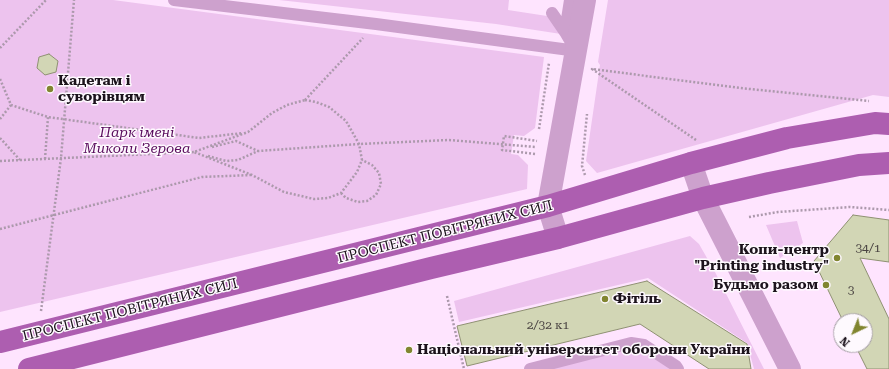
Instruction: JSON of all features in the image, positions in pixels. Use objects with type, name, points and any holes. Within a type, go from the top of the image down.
[{"type":"main road","name":"ПРОСПЕКТ ПОВІТРЯНИХ СИЛ","points":[[0,342],[548,206],[691,163],[787,138],[876,124],[889,124]]},
{"type":"main road","points":[[29,369],[423,270],[558,238],[703,198],[769,182],[852,167],[889,163]]},
{"type":"street","points":[[558,238],[548,206],[585,0]]},
{"type":"street","points":[[691,163],[703,198],[790,369]]},
{"type":"lane","points":[[174,0],[376,24],[577,51]]},
{"type":"lane","points":[[565,32],[570,0]]},
{"type":"lane","points":[[552,13],[577,51]]},
{"type":"lane","points":[[530,369],[631,344],[644,345],[676,366],[678,369]]},
{"type":"path","points":[[0,48],[46,0]]},
{"type":"path","points":[[41,311],[61,158],[74,0]]},
{"type":"path","points":[[305,100],[376,24]]},
{"type":"path","points":[[700,142],[592,69],[740,88],[872,102]]},
{"type":"path","points":[[0,79],[11,105],[48,117],[198,138],[248,132]]},
{"type":"path","points":[[305,100],[329,107],[346,121],[355,134],[359,144],[362,160],[357,172],[341,193],[328,198],[314,199],[284,192],[252,175],[194,152],[248,132],[272,113],[287,105],[305,100]]},
{"type":"path","points":[[0,119],[11,105]]},
{"type":"path","points":[[45,159],[48,117]]},
{"type":"path","points":[[535,154],[502,150],[504,136],[537,141]]},
{"type":"path","points":[[0,138],[21,160]]},
{"type":"path","points":[[194,152],[226,161],[238,160],[258,151],[359,144],[449,140],[503,143],[536,147]]},
{"type":"path","points":[[0,161],[194,152],[236,141],[258,151]]},
{"type":"path","points":[[341,193],[346,198],[358,202],[368,201],[376,195],[381,184],[379,173],[372,165],[362,160]]},
{"type":"path","points":[[0,229],[202,176],[252,175]]},
{"type":"path","points":[[749,217],[778,212],[850,207],[889,210]]},
{"type":"path","points":[[447,296],[464,369]]},
{"type":"green space","name":"Парк імені Миколи Зерова","points":[[0,0],[113,0],[544,57],[535,128],[524,136],[514,135],[511,154],[518,155],[528,165],[527,189],[0,312]]},
{"type":"green space","points":[[279,0],[509,0],[508,10],[547,16],[561,34],[496,24]]},
{"type":"green space","points":[[608,0],[889,0],[889,97],[873,95],[597,173],[586,161],[600,65],[598,62]]},
{"type":"green space","points":[[797,221],[803,243],[780,258],[766,225]]},
{"type":"green space","points":[[690,236],[699,244],[715,272],[764,369],[754,369],[747,343],[648,278],[459,322],[454,301]]},
{"type":"green space","points":[[642,347],[674,369],[541,369]]},
{"type":"building","points":[[49,54],[58,61],[56,72],[45,75],[37,68],[39,57]]},
{"type":"building","points":[[853,215],[889,220],[889,262],[860,258],[889,319],[889,369],[867,369],[859,353],[873,353],[873,313],[839,313],[814,261]]},
{"type":"building","points":[[647,281],[747,344],[751,369],[709,369],[640,324],[467,366],[457,326]]},
{"type":"place","name":"Кадетам і суворівцям","points":[[50,89]]},
{"type":"place","name":"Копи-центр \"Printing industry\"","points":[[837,258]]},
{"type":"place","name":"Будьмо разом","points":[[826,285]]},
{"type":"place","name":"Фітіль","points":[[605,299]]},
{"type":"place","name":"Національний університет оборони України","points":[[409,350]]}]
